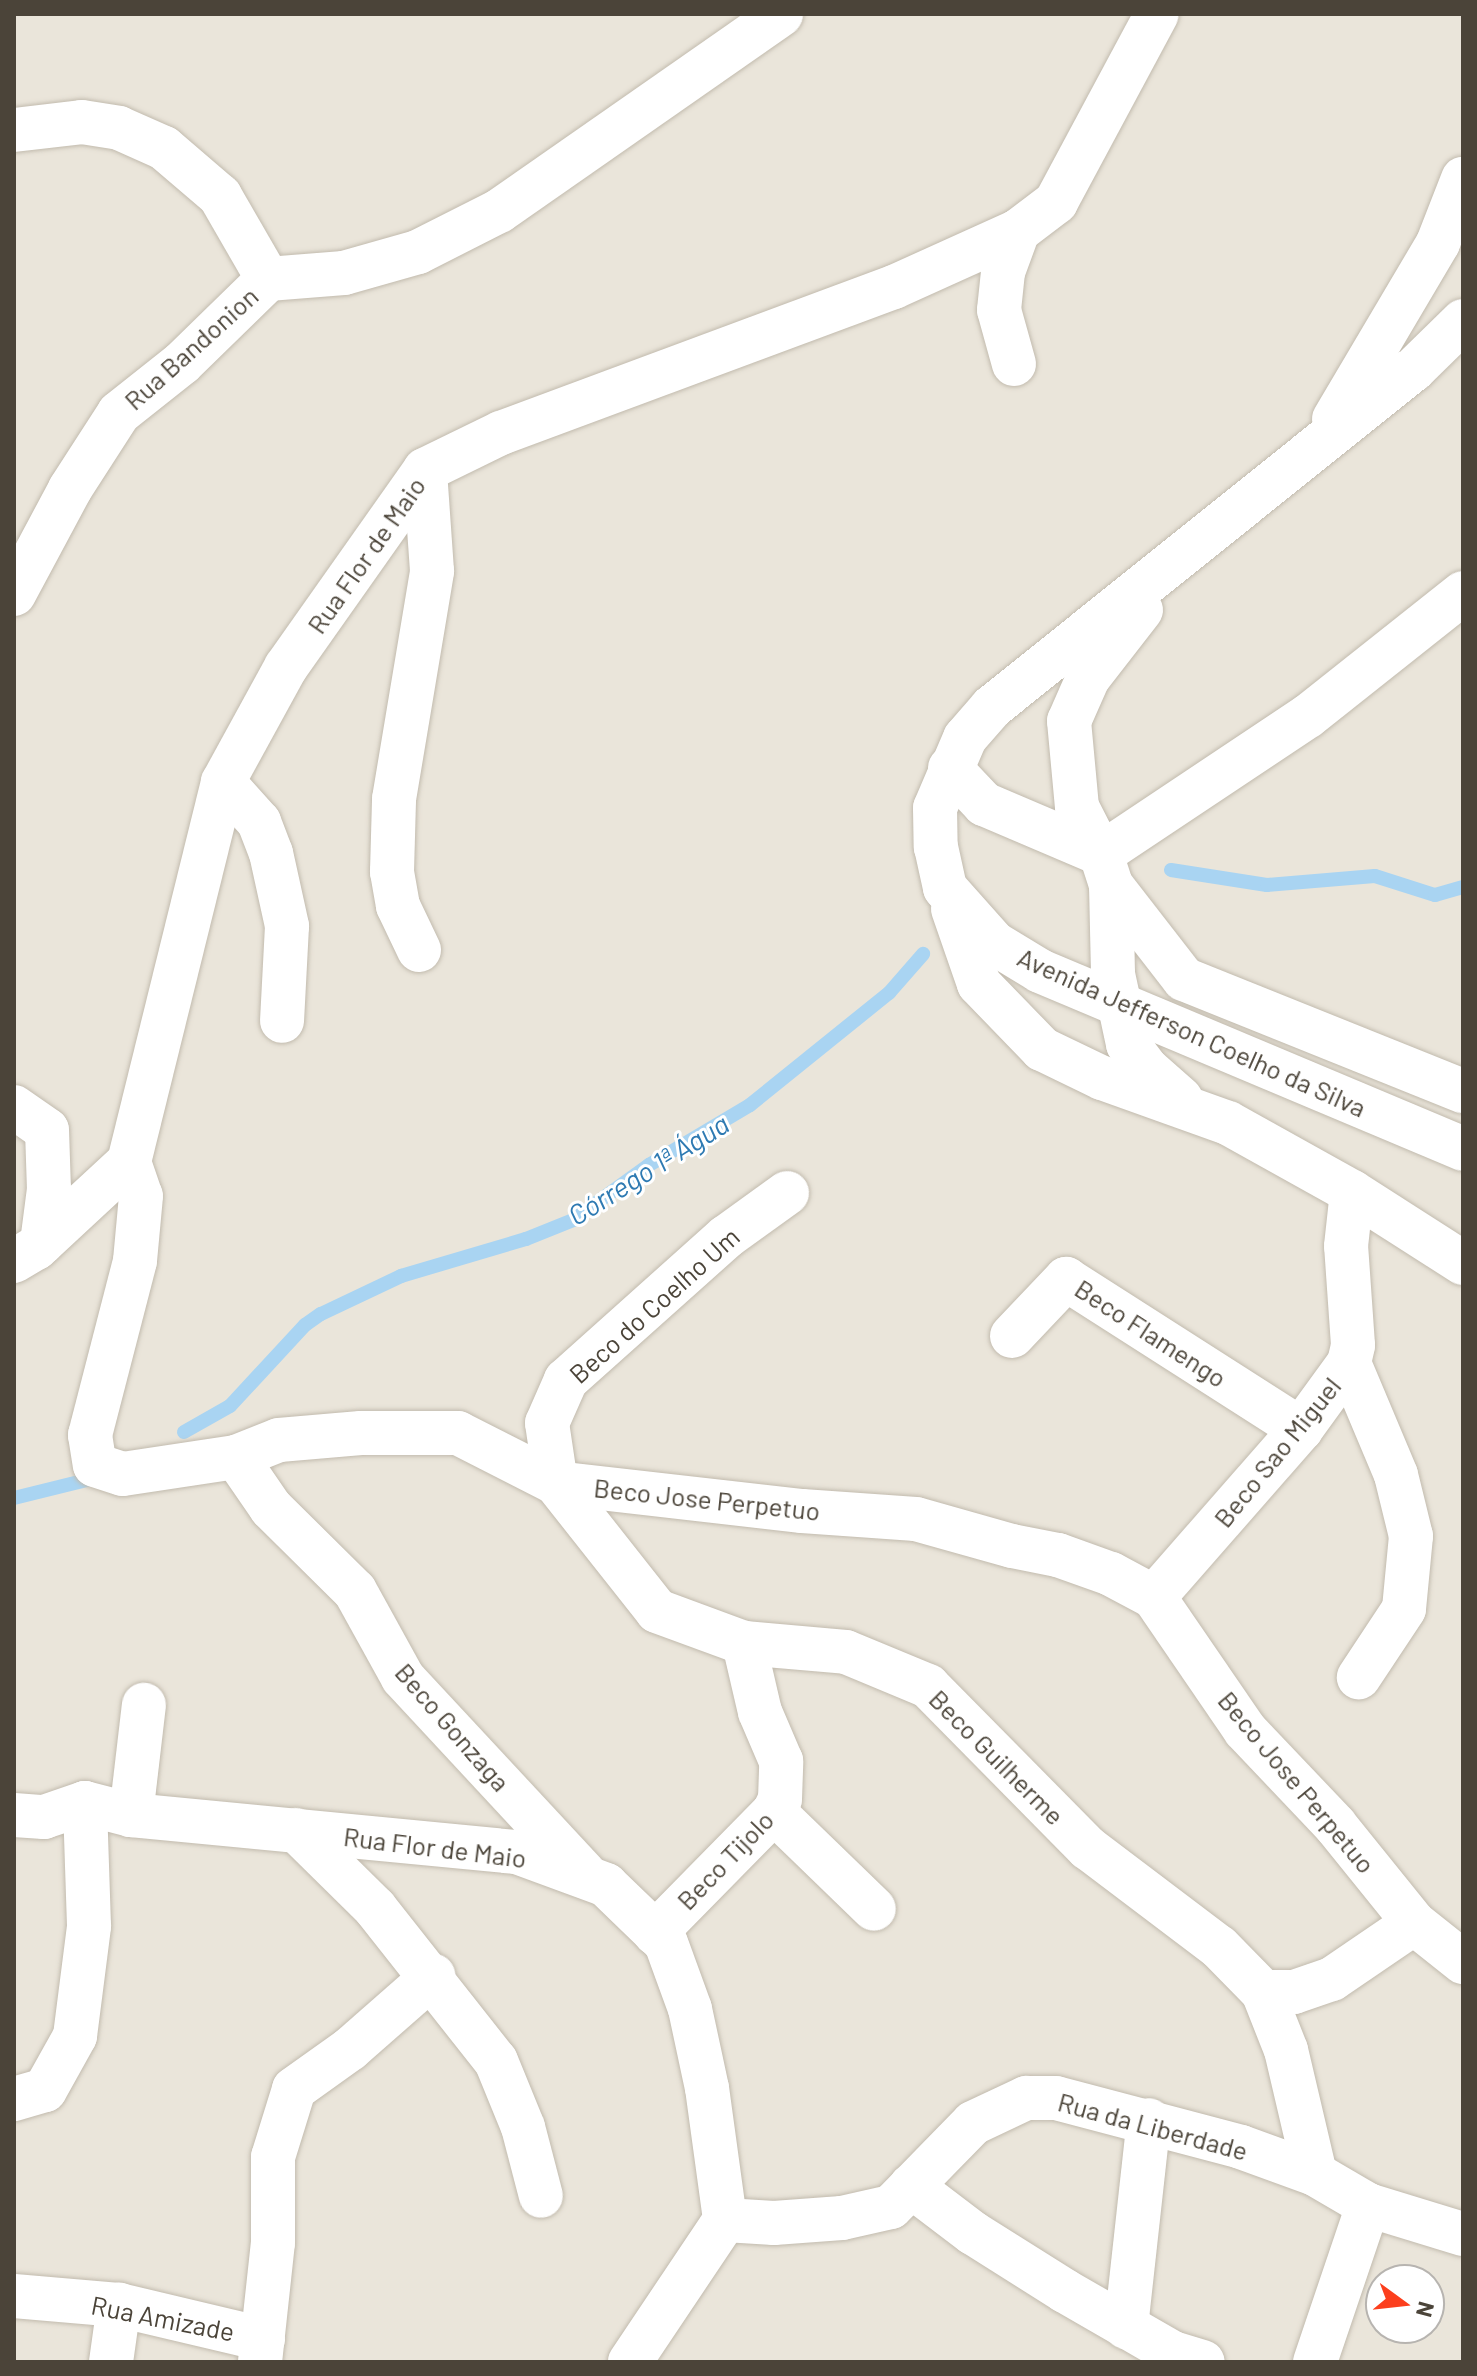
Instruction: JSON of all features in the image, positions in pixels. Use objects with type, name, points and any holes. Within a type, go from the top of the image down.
[{"type":"street","name":"Rua Flor de Maio","points":[[129,1162],[223,782],[286,667],[425,470],[501,433],[894,287],[1018,231],[1056,202],[1157,14]]},
{"type":"street","name":"Rua Bandonion","points":[[14,594],[70,489],[119,413],[182,363],[268,279],[344,273],[431,246],[499,211],[760,20]]},
{"type":"street","points":[[14,130],[82,122],[119,128],[164,148],[220,196],[268,279]]},
{"type":"street","name":"Avenida Jefferson Coelho da Silva","points":[[1323,439],[1438,243],[1463,179]]},
{"type":"street","points":[[1014,364],[999,310],[1003,272],[1018,231]]},
{"type":"street","name":"Avenida Jefferson Coelho da Silva","points":[[1463,321],[1414,369],[1323,439],[1217,529],[1021,680],[965,738],[935,808],[936,847],[945,888],[994,943],[1040,971],[1463,1149]]},
{"type":"street","points":[[419,950],[398,906],[392,872],[394,799],[432,571],[425,470]]},
{"type":"street","name":"Avenida Jefferson Coelho da Silva","points":[[1217,529],[1121,632],[1088,678],[1069,721],[1077,807],[1106,870],[1184,979],[1463,1091]]},
{"type":"street","points":[[1106,870],[1463,593]]},
{"type":"street","points":[[1021,680],[1069,721]]},
{"type":"street","points":[[950,768],[984,804],[1106,870]]},
{"type":"street","points":[[223,782],[259,822],[271,853],[287,926],[282,1021]]},
{"type":"street","points":[[1106,870],[1113,974],[1128,1044],[1147,1069],[1192,1109]]},
{"type":"street","points":[[945,888],[979,984],[1042,1049],[1102,1078],[1228,1123],[1352,1192],[1463,1263]]},
{"type":"street","points":[[14,1107],[47,1130],[49,1189],[28,1252]]},
{"type":"street","points":[[28,1252],[129,1162]]},
{"type":"street","name":"Beco Jose Perpetuo","points":[[129,1162],[141,1196],[135,1261],[90,1435],[95,1465],[123,1474],[236,1457],[279,1440],[361,1433],[458,1433],[556,1483],[802,1511],[916,1519],[1012,1546],[1058,1555],[1111,1574],[1154,1597],[1245,1730],[1335,1825],[1414,1923],[1463,1962]]},
{"type":"street","name":"Beco Sao Miguel","points":[[1154,1597],[1301,1429],[1349,1363],[1353,1345],[1346,1246],[1352,1192]]},
{"type":"street","name":"Beco do Coelho Um","points":[[556,1483],[547,1423],[566,1380],[726,1237],[787,1193]]},
{"type":"street","name":"Beco Flamengo","points":[[1012,1336],[1066,1279],[1301,1429]]},
{"type":"street","points":[[1349,1363],[1396,1475],[1411,1536],[1404,1609],[1359,1677]]},
{"type":"street","name":"Beco Gonzaga","points":[[236,1457],[271,1508],[355,1591],[403,1678],[590,1880]]},
{"type":"street","name":"Beco Guilherme","points":[[556,1483],[657,1611],[744,1643],[846,1652],[928,1686],[1088,1848],[1219,1947],[1263,1992],[1286,2050],[1315,2174]]},
{"type":"street","name":"Beco Tijolo","points":[[655,1933],[774,1812],[780,1799],[781,1761],[760,1712],[744,1643]]},
{"type":"street","points":[[131,1815],[144,1705]]},
{"type":"street","name":"Rua Flor de Maio","points":[[85,1803],[131,1815],[517,1852],[606,1885],[666,1943],[690,2009],[707,2088],[725,2220]]},
{"type":"street","points":[[14,1815],[44,1817],[85,1803],[89,1926],[75,2036],[45,2090],[14,2099]]},
{"type":"street","points":[[774,1812],[874,1909]]},
{"type":"street","points":[[296,1830],[351,1880],[433,1976],[496,2061],[523,2127],[541,2196]]},
{"type":"street","points":[[1263,1992],[1294,1992],[1332,1979],[1414,1923]]},
{"type":"street","points":[[261,2350],[273,2243],[273,2157],[294,2089],[350,2049],[433,1976]]},
{"type":"street","name":"Rua da Liberdade","points":[[725,2220],[774,2223],[842,2218],[891,2207],[973,2123],[1026,2098],[1056,2098],[1149,2120],[1315,2174],[1368,2205],[1463,2234]]},
{"type":"street","points":[[1126,2327],[1149,2120]]},
{"type":"street","points":[[911,2186],[973,2233],[1179,2359]]},
{"type":"street","points":[[1315,2362],[1368,2205]]},
{"type":"street","points":[[630,2362],[725,2220]]},
{"type":"street","name":"Rua Amizade","points":[[14,2296],[119,2305],[261,2350]]},
{"type":"street","points":[[111,2362],[119,2305]]},
{"type":"shaded area","points":[[14,14],[1463,14],[1463,2362],[14,2362]]},
{"type":"waterway","name":"Córrego 1ª Água","points":[[1171,870],[1267,885],[1375,876],[1435,895],[1463,887]]},
{"type":"waterway","name":"Córrego 1ª Água","points":[[184,1432],[230,1406],[305,1325],[321,1314],[401,1276],[526,1239],[573,1220],[649,1165],[750,1105],[889,993],[923,954]]},
{"type":"waterway","name":"Córrego 1ª Água","points":[[14,1498],[87,1480]]}]
